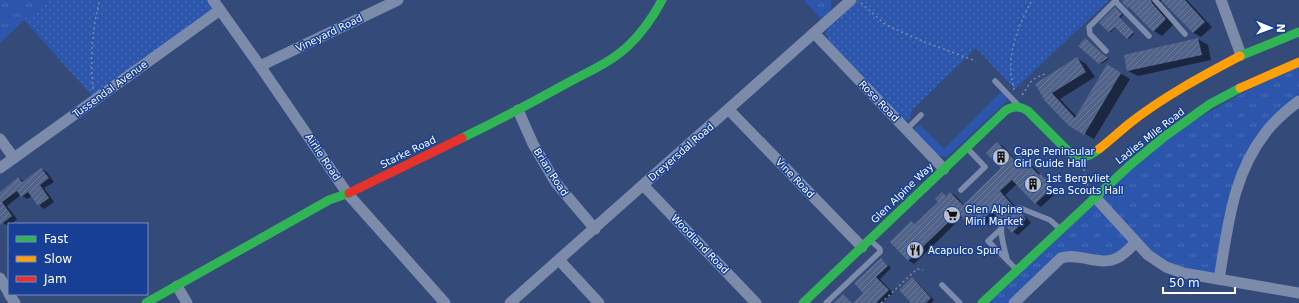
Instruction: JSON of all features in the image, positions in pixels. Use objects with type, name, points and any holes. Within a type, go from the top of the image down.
[{"type":"street","name":"Airlie Road","points":[[213,0],[347,193],[445,303]]},
{"type":"street","name":"Vineyard Road","points":[[260,66],[398,0]]},
{"type":"street","name":"Starke Road","points":[[146,303],[328,200],[356,190],[518,110],[607,62],[623,52],[645,28],[662,0]]},
{"type":"street","points":[[1221,0],[1241,55]]},
{"type":"street","name":"Dreyersdal Road","points":[[510,303],[814,34],[843,2]]},
{"type":"street","name":"Tussendal Avenue","points":[[0,168],[220,10]]},
{"type":"street","points":[[1018,104],[1028,110],[1070,153],[1075,157],[1081,158],[1092,155],[1130,123],[1160,102],[1211,71],[1241,55],[1299,32]]},
{"type":"street","name":"Rose Road","points":[[814,34],[944,169]]},
{"type":"street","name":"Ladies Mile Road","points":[[982,303],[1095,197],[1164,137],[1210,104],[1243,87],[1299,62]]},
{"type":"street","points":[[1219,279],[1231,209],[1239,178],[1266,132],[1282,115],[1299,101]]},
{"type":"street","name":"Glen Alpine Way","points":[[803,303],[1006,109],[1018,104]]},
{"type":"street","name":"Brian Road","points":[[518,110],[533,144],[556,183],[595,229]]},
{"type":"street","name":"Vine Road","points":[[729,110],[866,243]]},
{"type":"street","points":[[0,138],[14,158]]},
{"type":"street","name":"Woodland Road","points":[[643,185],[756,303]]},
{"type":"street","points":[[1095,197],[1148,255],[1166,267],[1183,273],[1299,293]]},
{"type":"street","points":[[1014,303],[1061,258],[1076,256],[1110,261],[1118,258],[1136,242]]},
{"type":"street","points":[[559,260],[599,303]]},
{"type":"street","points":[[0,278],[8,292]]},
{"type":"street","points":[[177,286],[187,303]]},
{"type":"lane","points":[[1106,51],[1090,34],[1089,26],[1115,0],[1149,36]]},
{"type":"lane","points":[[1155,0],[1185,34]]},
{"type":"lane","points":[[995,81],[1018,104]]},
{"type":"lane","points":[[906,130],[921,115]]},
{"type":"lane","points":[[961,190],[985,167],[967,147]]},
{"type":"lane","points":[[1016,209],[1020,208],[1050,220],[1060,229]]},
{"type":"lane","points":[[1002,222],[1000,230],[1007,259]]},
{"type":"lane","points":[[1000,230],[988,241],[1017,269]]},
{"type":"lane","points":[[826,303],[880,252],[880,249],[866,243]]},
{"type":"lane","points":[[942,285],[960,303]]},
{"type":"path","points":[[95,99],[91,70],[96,18],[100,0]]},
{"type":"path","points":[[858,0],[886,25],[927,43],[976,61]]},
{"type":"path","points":[[1018,104],[1011,62],[1020,22],[1032,0]]},
{"type":"path","points":[[1018,104],[1028,83],[1035,77],[1045,74]]},
{"type":"path","points":[[1081,158],[1088,187]]},
{"type":"path","points":[[881,303],[917,269],[923,270]]},
{"type":"green space","points":[[0,0],[46,0],[0,43]]},
{"type":"green space","points":[[46,0],[212,0],[218,10],[95,99],[24,20]]},
{"type":"green space","points":[[804,0],[831,0],[831,9],[821,19]]},
{"type":"green space","points":[[858,0],[1109,0],[1015,89],[976,48],[912,110],[910,119],[905,121],[828,41],[826,33],[828,26]]},
{"type":"green space","points":[[1299,62],[1299,101],[1282,115],[1239,178],[1219,279],[1183,273],[1136,242],[1118,258],[1069,256],[1014,303],[982,303],[1164,137]]},
{"type":"green space","points":[[1003,93],[1007,96],[1006,102],[947,157],[938,156],[915,132],[915,128],[920,125],[944,149],[999,94]]},
{"type":"building","points":[[1123,0],[1151,0],[1166,19],[1153,32],[1129,7],[1128,8],[1122,2]]},
{"type":"building","points":[[1161,0],[1185,0],[1205,22],[1193,33]]},
{"type":"building","points":[[1115,7],[1122,14],[1119,17],[1134,32],[1127,39],[1115,27],[1109,32],[1099,23]]},
{"type":"building","points":[[1085,38],[1108,58],[1099,64],[1078,46]]},
{"type":"building","points":[[1198,38],[1202,55],[1127,71],[1124,55]]},
{"type":"building","points":[[1077,57],[1086,72],[1052,93],[1075,118],[1107,64],[1121,73],[1084,135],[1068,125],[1045,101],[1035,84]]},
{"type":"building","points":[[997,142],[1015,160],[1020,155],[1053,187],[1035,204],[1012,180],[1000,191],[1013,206],[1013,212],[1020,212],[1026,219],[1012,233],[1006,226],[1006,219],[1000,219],[992,211],[981,222],[975,216],[967,222],[958,213],[908,261],[890,242],[911,221],[915,224],[938,202],[935,199],[942,192],[946,196],[950,192],[963,205],[1001,168],[986,153]]},
{"type":"building","points":[[41,168],[49,178],[40,185],[49,198],[38,206],[28,192],[21,197],[17,191],[2,202],[12,216],[0,225],[0,192],[18,177],[22,182]]},
{"type":"building","points":[[881,258],[888,266],[876,277],[889,290],[876,303],[853,303],[863,293],[854,283]]},
{"type":"building","points":[[912,277],[931,298],[926,303],[911,303],[899,290]]},
{"type":"building","points":[[843,294],[852,303],[833,303]]},
{"type":"traffic: fast","points":[[462,138],[615,57],[643,30],[662,0]]},
{"type":"traffic: fast","points":[[1240,56],[1299,32]]},
{"type":"traffic: fast","points":[[982,303],[1129,166],[1164,137],[1210,104],[1240,88]]},
{"type":"traffic: fast","points":[[803,303],[1006,110],[1017,107],[1028,111],[1070,153],[1074,155],[1085,157],[1099,149]]},
{"type":"traffic: fast","points":[[146,303],[329,200],[349,193]]},
{"type":"traffic: slow","points":[[1099,149],[1156,104],[1197,79],[1240,56]]},
{"type":"traffic: slow","points":[[1240,88],[1299,62]]},
{"type":"traffic: jam","points":[[349,193],[462,138]]},
{"type":"place","name":"Cape Peninsular Girl Guide Hall","points":[[1001,157]]},
{"type":"place","name":"1st Bergvliet Sea Scouts Hall","points":[[1033,184]]},
{"type":"place","name":"Glen Alpine Mini Market","points":[[952,215]]},
{"type":"place","name":"Acapulco Spur","points":[[915,250]]}]
